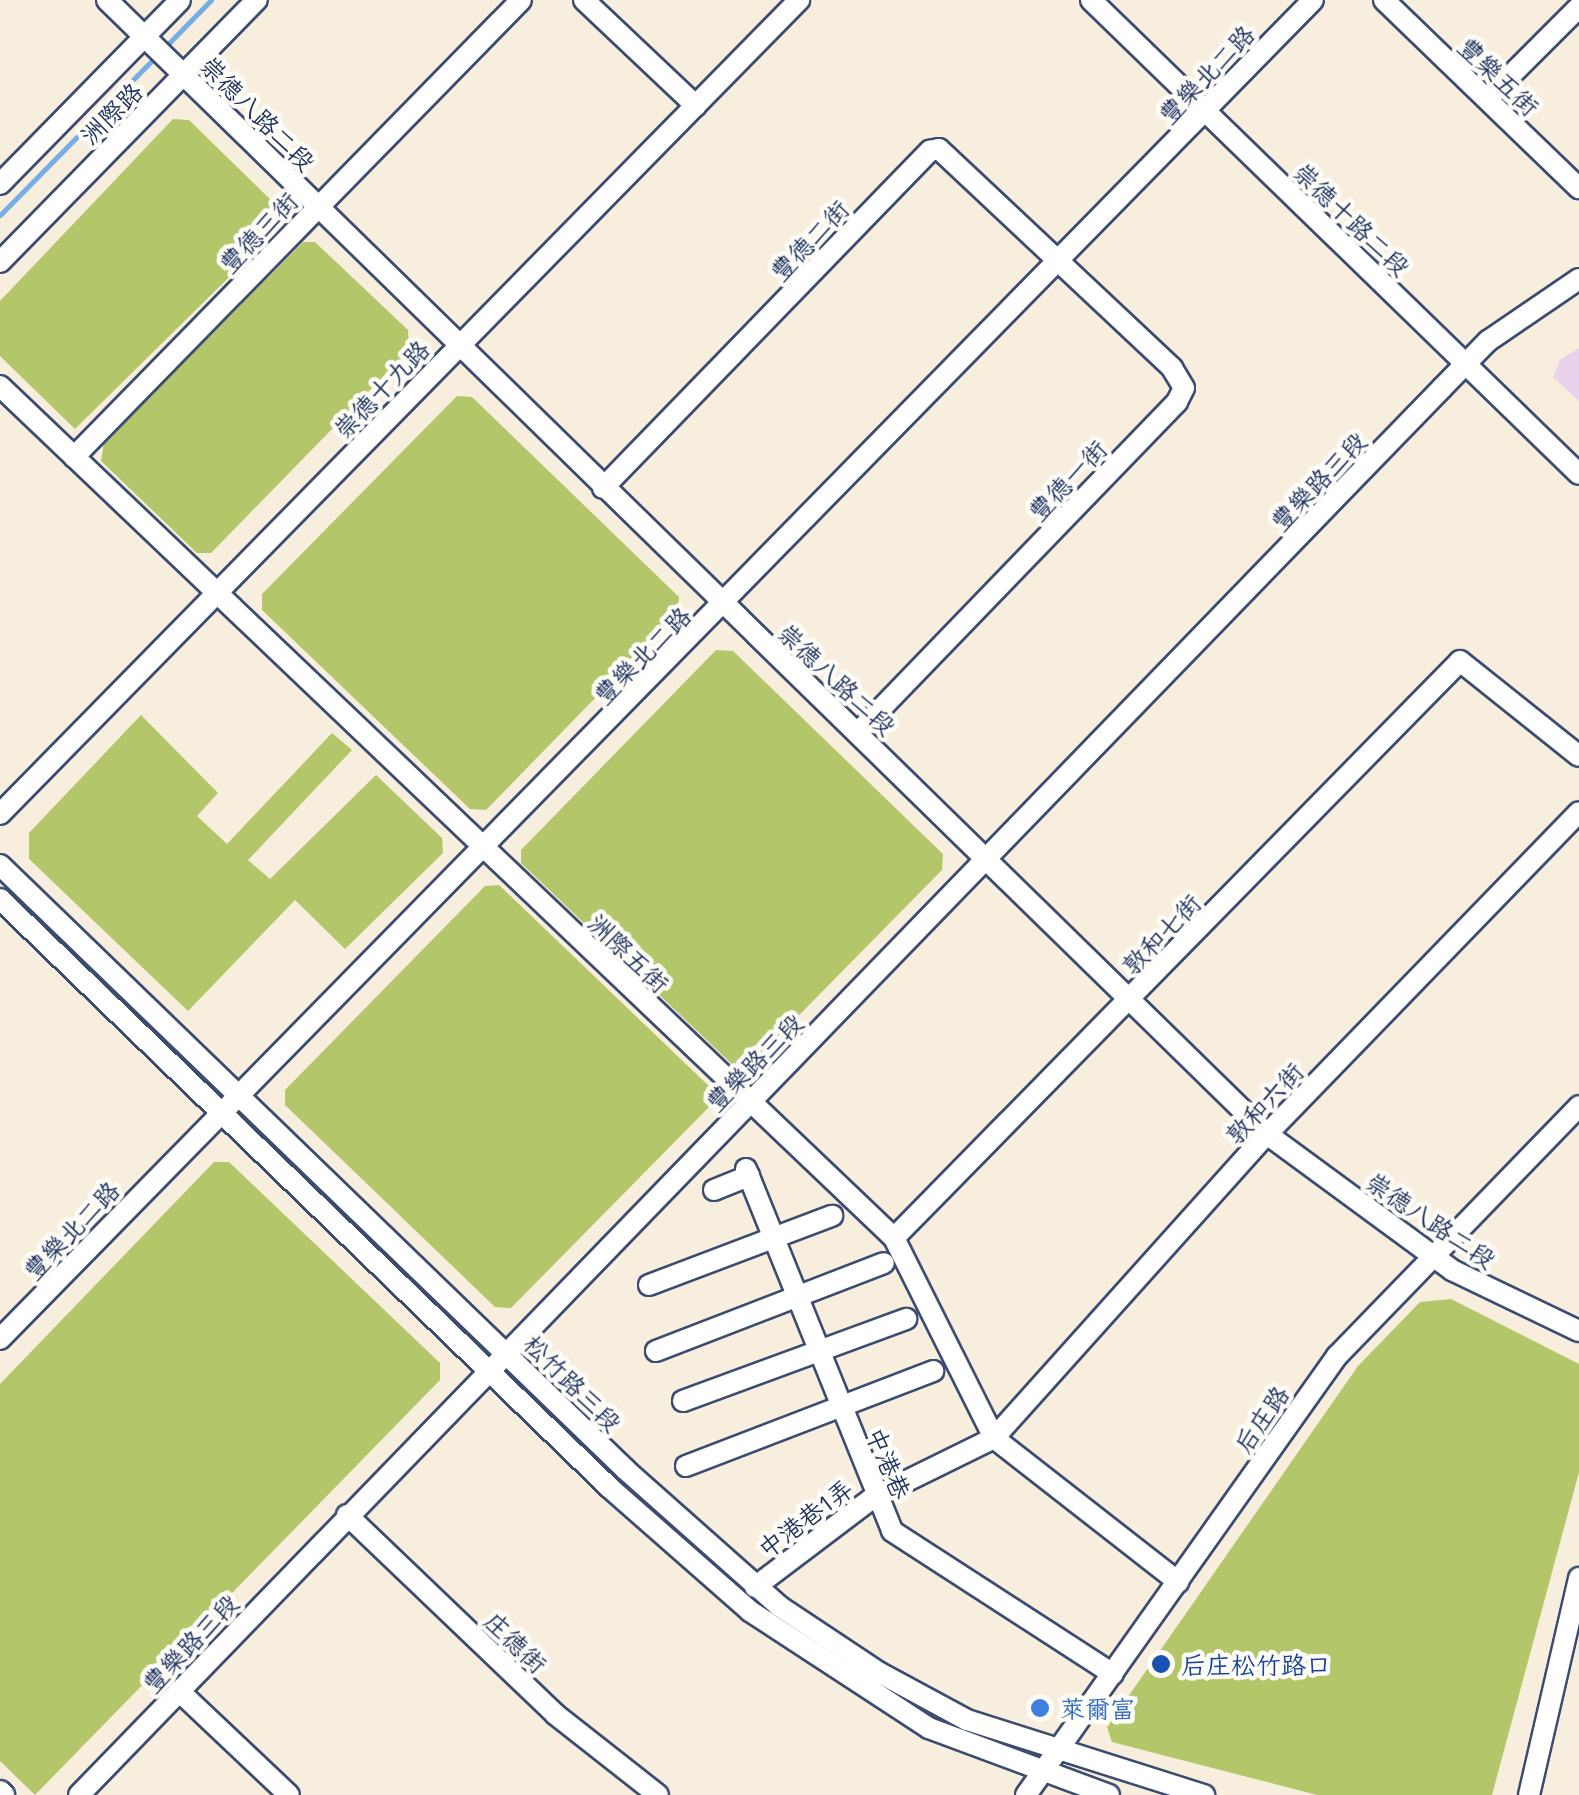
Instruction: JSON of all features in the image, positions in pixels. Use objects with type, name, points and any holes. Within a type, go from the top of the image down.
[{"type":"street","name":"崇德八路二段","points":[[107,0],[725,607],[991,858],[1267,1134],[1431,1256],[1579,1332]]},
{"type":"street","name":"洲際路","points":[[0,184],[155,46],[180,0]]},
{"type":"street","name":"洲際路","points":[[0,262],[257,0]]},
{"type":"street","name":"豐德三街","points":[[74,457],[521,0]]},
{"type":"street","points":[[584,0],[696,106]]},
{"type":"street","name":"崇德十九路","points":[[0,814],[799,0]]},
{"type":"street","name":"崇德十路二段","points":[[1091,0],[1579,474]]},
{"type":"street","name":"豐樂北二路","points":[[2,1333],[725,607],[1313,0]]},
{"type":"street","name":"豐樂五街","points":[[1384,0],[1579,188]]},
{"type":"street","points":[[1488,100],[1579,6]]},
{"type":"street","name":"豐德二街","points":[[603,488],[930,151],[946,151],[1060,260]]},
{"type":"street","name":"豐德一街","points":[[857,733],[1184,388],[1172,368],[1060,260]]},
{"type":"street","name":"豐樂路三段","points":[[79,1795],[1488,341],[1579,280]]},
{"type":"street","name":"洲際五街","points":[[0,386],[748,1104],[894,1238],[994,1438],[1178,1582]]},
{"type":"street","name":"敦和七街","points":[[894,1238],[1133,999],[1460,661],[1579,756]]},
{"type":"street","name":"敦和六街","points":[[994,1438],[1267,1134],[1579,812]]},
{"type":"street","name":"松竹路三段","points":[[0,865],[755,1587],[880,1673],[967,1720],[1204,1795]]},
{"type":"street","name":"松竹路三段","points":[[0,899],[648,1522],[791,1643],[929,1728],[1043,1774],[1108,1795]]},
{"type":"street","name":"后庄路","points":[[1026,1795],[1337,1356],[1579,1106]]},
{"type":"street","name":"中港巷","points":[[714,1190],[748,1172],[874,1497],[892,1531],[1112,1674]]},
{"type":"street","points":[[649,1286],[832,1216]]},
{"type":"street","points":[[656,1350],[884,1263]]},
{"type":"street","points":[[683,1401],[906,1319]]},
{"type":"street","points":[[686,1466],[933,1371]]},
{"type":"street","name":"中港巷1弄","points":[[755,1587],[874,1497],[994,1438]]},
{"type":"street","name":"庄德街","points":[[347,1515],[555,1714],[658,1795]]},
{"type":"street","points":[[1529,1795],[1573,1622],[1579,1578]]},
{"type":"street","points":[[179,1691],[289,1795]]},
{"type":"shaded area","points":[[1579,348],[1579,401],[1553,377],[1560,360]]},
{"type":"green space","points":[[173,119],[189,120],[282,211],[283,224],[75,429],[0,356],[0,301]]},
{"type":"green space","points":[[303,242],[315,242],[408,330],[409,350],[211,553],[197,553],[101,461],[104,443]]},
{"type":"green space","points":[[457,396],[472,397],[679,597],[678,613],[486,810],[470,809],[262,610],[262,594]]},
{"type":"green space","points":[[716,650],[733,651],[943,854],[942,870],[748,1067],[735,1067],[521,863],[521,850]]},
{"type":"green space","points":[[141,715],[218,793],[197,816],[227,844],[332,733],[352,750],[248,860],[270,879],[376,775],[442,838],[443,853],[345,949],[295,900],[188,1011],[29,859],[29,833]]},
{"type":"green space","points":[[499,885],[713,1090],[713,1103],[511,1308],[495,1307],[285,1105],[285,1090],[485,886]]},
{"type":"green space","points":[[214,1162],[229,1162],[440,1363],[440,1380],[35,1795],[0,1761],[0,1384]]},
{"type":"green space","points":[[1451,1299],[1579,1364],[1579,1472],[1492,1795],[1317,1795],[1112,1742],[1107,1727],[1358,1366],[1420,1302]]},
{"type":"waterway","points":[[164,48],[211,0]]},
{"type":"waterway","points":[[0,215],[156,56]]},
{"type":"place","name":"后庄松竹路口","points":[[1161,1664]]},
{"type":"place","name":"萊爾富","points":[[1040,1708]]}]
